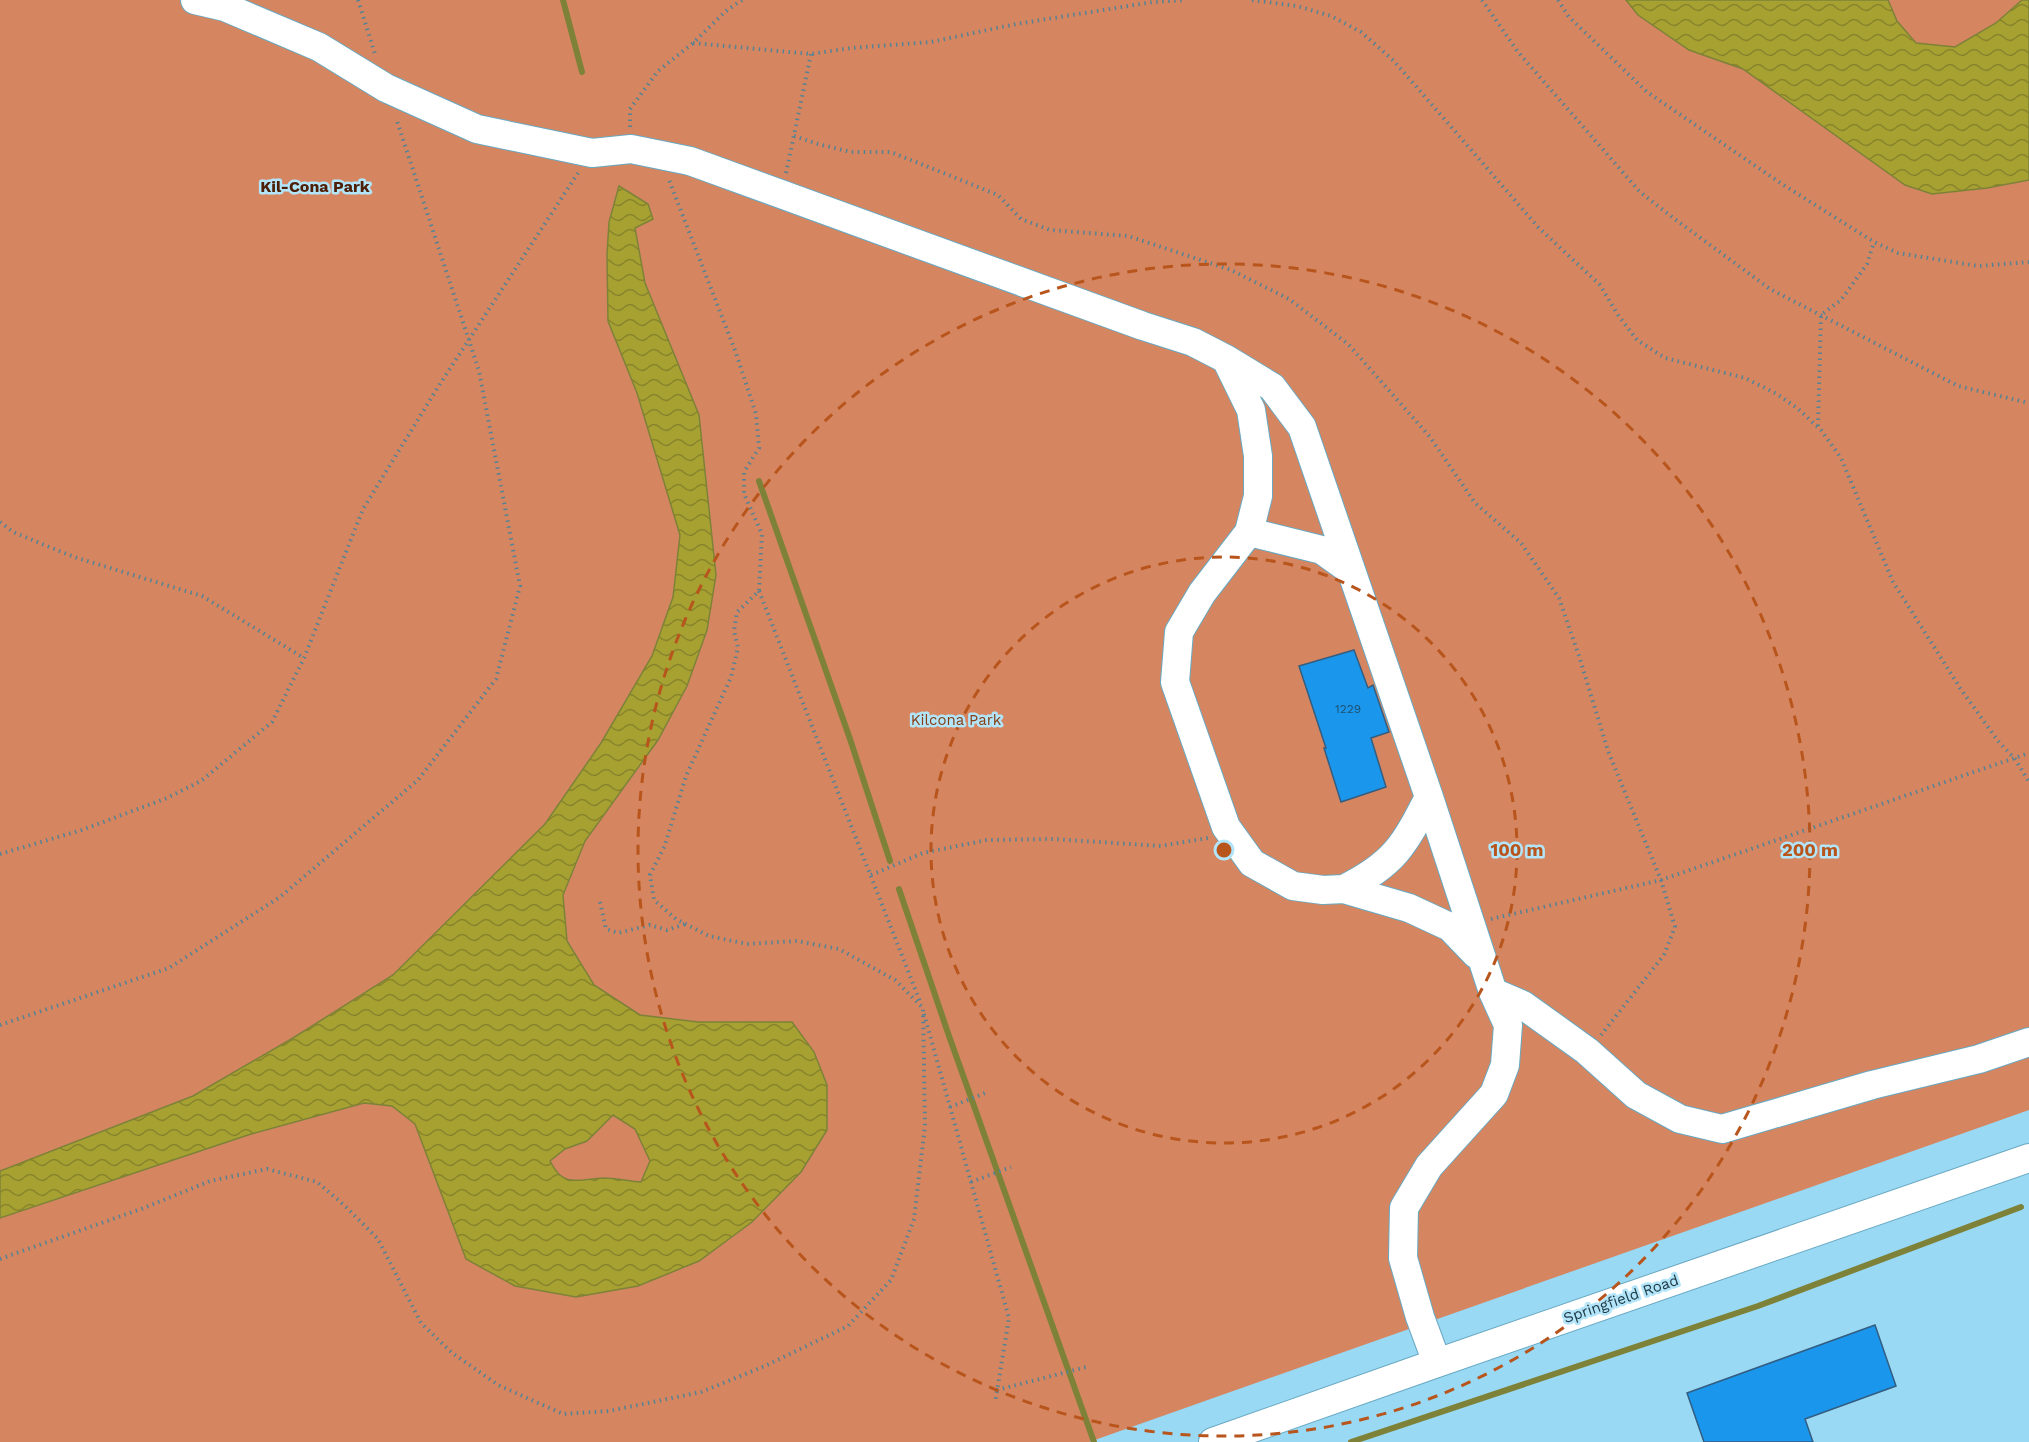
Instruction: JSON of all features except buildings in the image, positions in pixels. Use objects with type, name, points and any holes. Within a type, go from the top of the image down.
[{"type":"street","points":[[195,0],[225,7],[319,47],[386,88],[477,129],[592,153],[645,152],[690,162],[1193,342],[1272,387],[1302,427],[1429,797],[1493,992],[1508,1025],[1505,1065],[1494,1094],[1429,1166],[1404,1208],[1403,1258],[1420,1317],[1437,1362]]},
{"type":"street","points":[[1226,359],[1251,410],[1258,456],[1258,495],[1249,532],[1202,593],[1179,632],[1175,682],[1226,827],[1252,863],[1293,886],[1323,890],[1344,889],[1409,908],[1450,927],[1482,960]]},
{"type":"street","points":[[1249,532],[1322,550],[1350,570]]},
{"type":"street","points":[[1344,889],[1370,876],[1393,857],[1410,835],[1429,797]]},
{"type":"street","points":[[1493,992],[1523,1005],[1587,1051],[1636,1095],[1680,1119],[1722,1129],[1872,1085],[1979,1059],[2029,1042]]},
{"type":"street","name":"Springfield Road","points":[[1213,1442],[1437,1362],[2029,1158]]},
{"type":"path","points":[[0,1025],[169,968],[280,897],[418,780],[496,679],[520,586],[480,371],[358,0]]},
{"type":"path","points":[[741,0],[726,10],[693,43],[658,71],[630,109],[645,152],[718,303],[756,414],[759,448],[744,472],[744,494],[762,534],[759,591],[923,1008],[1009,1318],[995,1403]]},
{"type":"path","points":[[693,43],[811,54],[851,48],[931,42],[1050,18],[1153,2],[1184,0]]},
{"type":"path","points":[[1252,0],[1297,6],[1331,16],[1361,32],[1394,61],[1538,227],[1600,285],[1618,315],[1637,340],[1665,358],[1745,378],[1777,394],[1818,427],[1841,458],[1893,582],[1960,688],[1998,741],[2015,759],[2029,782]]},
{"type":"path","points":[[1482,0],[1518,52],[1640,192],[1770,289],[1958,386],[2029,403]]},
{"type":"path","points":[[1558,0],[1569,17],[1647,92],[1782,184],[1874,242],[1898,253],[1978,266],[2029,262]]},
{"type":"path","points":[[781,194],[811,54]]},
{"type":"path","points":[[794,136],[851,152],[891,152],[998,195],[1022,219],[1050,230],[1128,236],[1231,270],[1289,299],[1348,344],[1430,437],[1475,503],[1521,543],[1559,598],[1608,751],[1661,880],[1675,927],[1665,955],[1587,1051]]},
{"type":"path","points":[[0,854],[82,831],[167,798],[201,781],[272,722],[304,658],[363,509],[469,340],[592,153]]},
{"type":"path","points":[[1821,315],[1841,300],[1868,264],[1874,242]]},
{"type":"path","points":[[1818,427],[1821,315]]},
{"type":"path","points":[[0,522],[14,532],[74,557],[202,596],[304,658]]},
{"type":"path","points":[[0,1259],[141,1209],[210,1181],[267,1169],[317,1182],[344,1205],[378,1239],[421,1323],[451,1352],[498,1385],[563,1414],[609,1411],[701,1392],[765,1366],[848,1326],[891,1280],[914,1219],[925,1126],[923,1008],[895,980],[839,949],[797,941],[747,944],[709,936],[676,919],[654,900],[650,875],[665,845],[686,776],[731,676],[738,648],[734,631],[737,612],[759,591]]},
{"type":"path","points":[[1470,924],[1661,880],[2029,753]]},
{"type":"path","points":[[871,875],[923,853],[987,840],[1053,840],[1161,846],[1232,835]]},
{"type":"path","points":[[600,902],[606,929],[618,933],[650,925],[667,930],[686,924]]},
{"type":"path","points":[[950,1107],[984,1094]]},
{"type":"path","points":[[971,1182],[1011,1167]]},
{"type":"path","points":[[997,1390],[1090,1366]]},
{"type":"green space","name":"Kilcona Park","points":[[0,0],[2029,0],[2029,1110],[1089,1442],[0,1442]]},
{"type":"water","points":[[1626,0],[1888,0],[1897,21],[1916,43],[1955,47],[1996,23],[2022,0],[2029,0],[2029,180],[1987,188],[1932,194],[1905,185],[1743,69],[1689,50],[1638,15]]},
{"type":"water","points":[[619,186],[648,204],[653,219],[635,228],[645,283],[699,415],[716,575],[707,630],[687,686],[658,740],[585,841],[563,895],[567,941],[594,985],[640,1015],[698,1022],[792,1022],[814,1052],[827,1085],[827,1130],[801,1172],[752,1222],[699,1261],[638,1286],[576,1297],[515,1286],[466,1259],[415,1124],[392,1106],[364,1103],[248,1135],[0,1218],[0,1171],[193,1096],[293,1038],[393,975],[545,824],[601,743],[652,656],[673,597],[680,535],[637,393],[608,321],[609,222]],"holes":[[[613,1115],[635,1129],[650,1161],[641,1182],[612,1178],[566,1179],[555,1170],[550,1161],[565,1149],[587,1141]]]},
{"type":"waterway","points":[[563,0],[582,72]]},
{"type":"waterway","points":[[759,481],[850,739],[890,861]]},
{"type":"waterway","points":[[899,889],[1094,1442]]},
{"type":"waterway","points":[[1351,1442],[1758,1306],[2021,1207]]},
{"type":"district","name":"Kil-Cona Park","points":[[315,186]]}]
